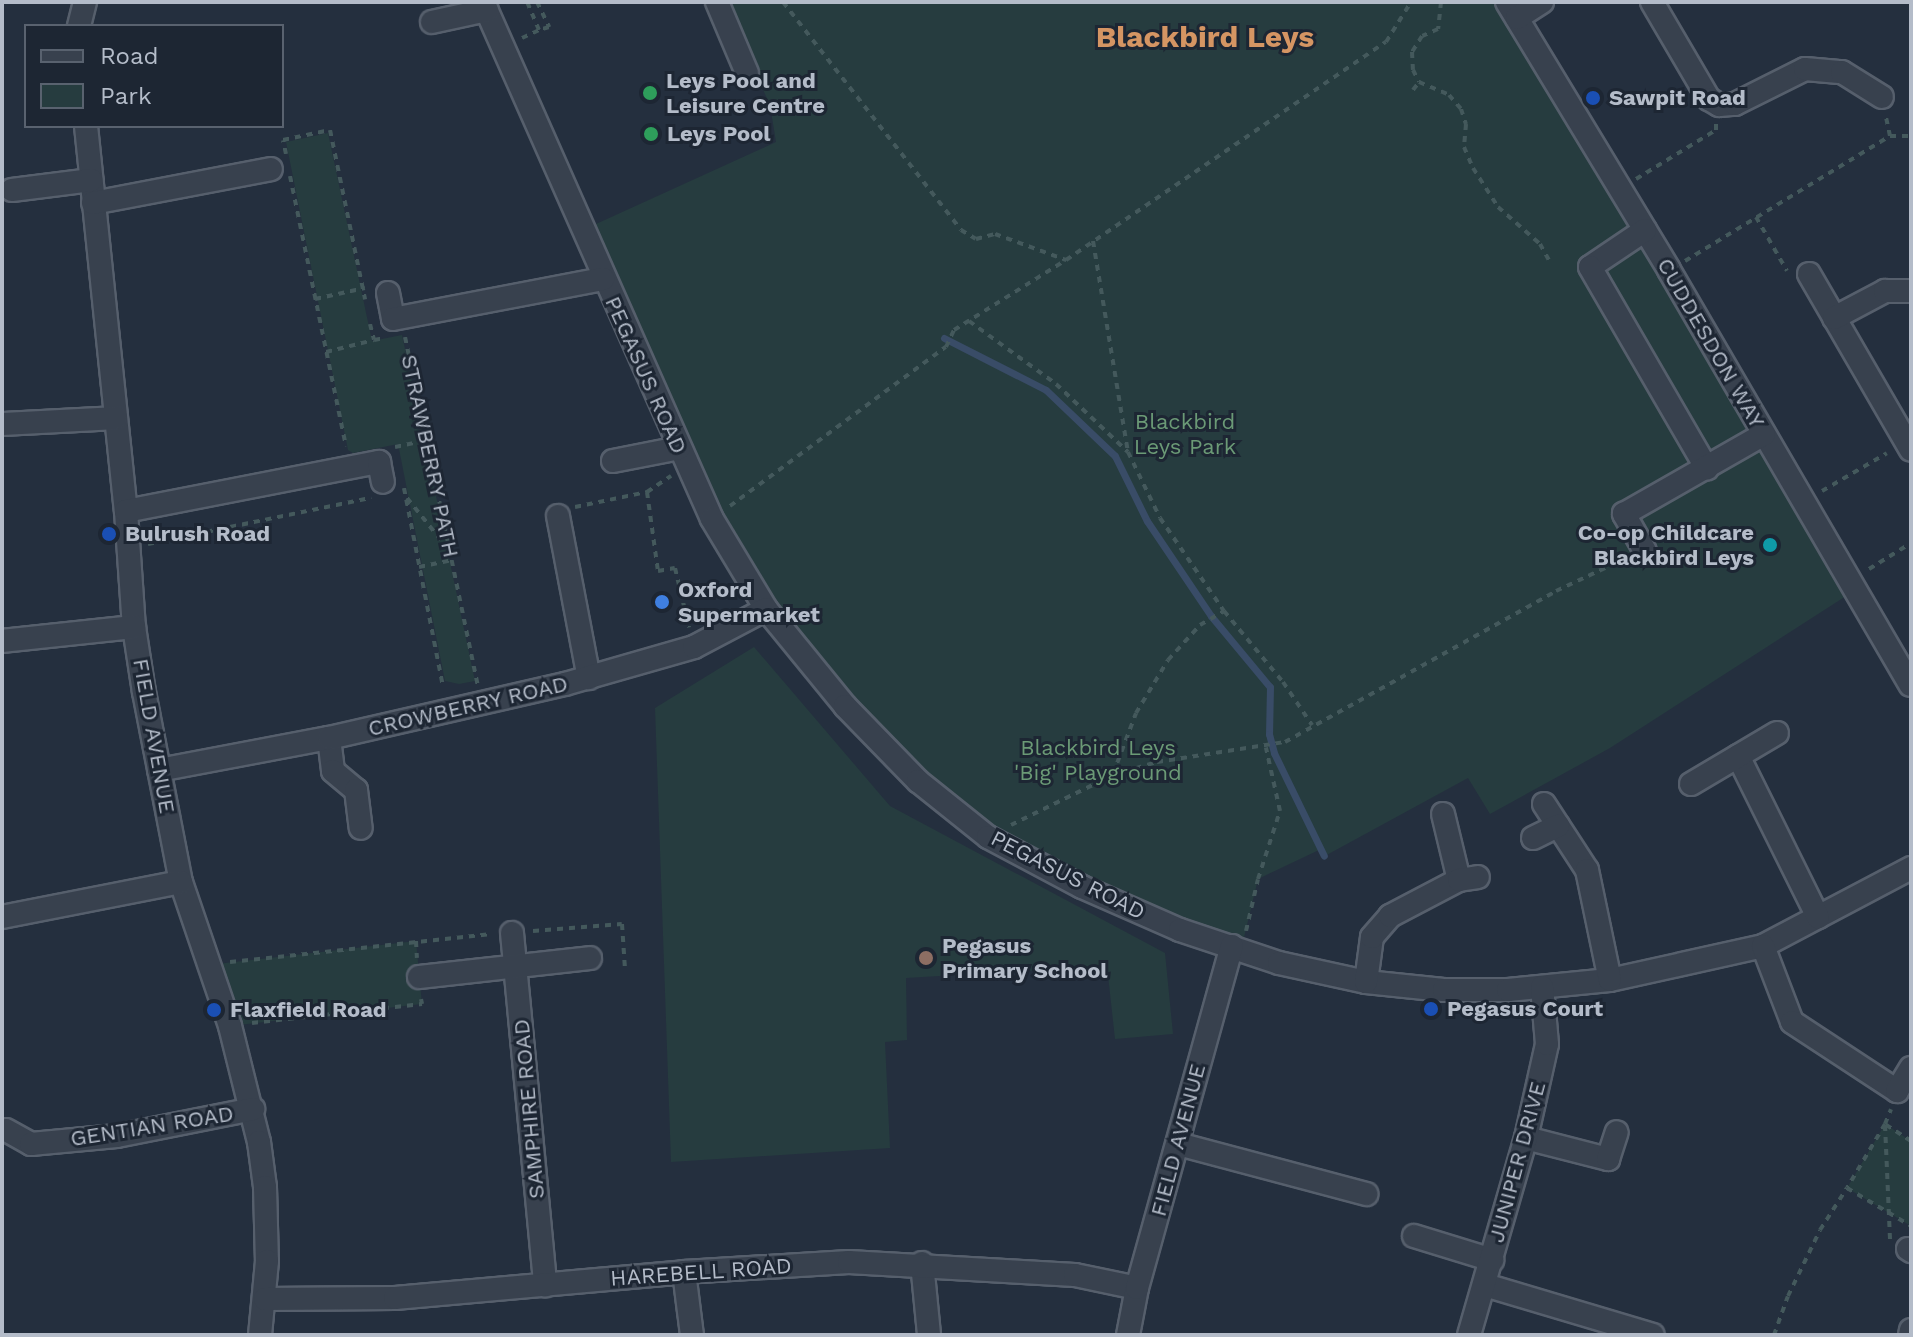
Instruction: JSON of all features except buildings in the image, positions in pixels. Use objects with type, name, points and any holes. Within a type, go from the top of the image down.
[{"type":"street","points":[[80,24],[85,2]]},
{"type":"street","points":[[717,2],[747,73]]},
{"type":"street","points":[[1512,10],[1542,2]]},
{"type":"street","points":[[1652,2],[1709,99],[1719,105],[1735,104],[1805,69],[1842,72],[1882,97]]},
{"type":"street","points":[[432,22],[485,6]]},
{"type":"street","name":"PEGASUS ROAD","points":[[485,6],[683,457],[712,519],[766,609],[845,706],[918,781],[988,837],[1082,887],[1180,930],[1279,963],[1366,982],[1444,990],[1542,987],[1610,980],[1763,946],[1911,868]]},
{"type":"street","name":"CUDDESDON WAY","points":[[1512,10],[1909,679]]},
{"type":"street","name":"FIELD AVENUE","points":[[86,128],[126,511],[134,627],[181,882],[230,1026],[253,1109],[267,1212],[265,1299],[260,1335]]},
{"type":"street","points":[[12,190],[92,191],[280,170]]},
{"type":"street","points":[[1645,230],[1590,267],[1707,469]]},
{"type":"street","points":[[1809,274],[1909,446]]},
{"type":"street","points":[[388,293],[393,319],[603,279]]},
{"type":"street","points":[[1834,318],[1885,291],[1911,291]]},
{"type":"street","points":[[2,424],[116,418]]},
{"type":"street","points":[[1645,551],[1624,514],[1764,434]]},
{"type":"street","points":[[613,461],[683,457]]},
{"type":"street","points":[[126,511],[379,462],[386,486]]},
{"type":"street","points":[[558,516],[589,678]]},
{"type":"street","name":"CROWBERRY ROAD","points":[[159,770],[329,738],[589,678],[694,647],[766,609]]},
{"type":"street","points":[[2,641],[134,627]]},
{"type":"street","points":[[1691,784],[1777,733]]},
{"type":"street","points":[[329,738],[333,771],[356,790],[361,828]]},
{"type":"street","points":[[1738,756],[1818,917]]},
{"type":"street","points":[[1544,804],[1587,870],[1610,980]]},
{"type":"street","points":[[1366,982],[1372,937],[1390,916],[1468,879],[1443,814]]},
{"type":"street","points":[[1533,838],[1558,826]]},
{"type":"street","points":[[2,917],[181,882]]},
{"type":"street","name":"SAMPHIRE ROAD","points":[[512,933],[545,1285]]},
{"type":"street","points":[[1763,946],[1792,1022],[1897,1091],[1911,1068]]},
{"type":"street","name":"FIELD AVENUE","points":[[1128,1335],[1137,1288],[1236,948]]},
{"type":"street","points":[[419,977],[590,958]]},
{"type":"street","name":"JUNIPER DRIVE","points":[[1469,1335],[1526,1138],[1547,1044],[1542,987]]},
{"type":"street","name":"GENTIAN ROAD","points":[[6,1130],[31,1144],[117,1136],[253,1109]]},
{"type":"street","points":[[1526,1138],[1608,1159],[1617,1132]]},
{"type":"street","points":[[1178,1144],[1366,1194]]},
{"type":"street","points":[[1414,1236],[1492,1260]]},
{"type":"street","name":"HAREBELL ROAD","points":[[265,1299],[395,1298],[684,1272],[849,1262],[922,1263],[1075,1275],[1137,1288]]},
{"type":"street","points":[[922,1263],[929,1335]]},
{"type":"street","points":[[684,1272],[692,1335]]},
{"type":"street","points":[[1485,1285],[1653,1335]]},
{"type":"path","points":[[527,2],[539,30]]},
{"type":"path","points":[[502,47],[549,27],[537,2]]},
{"type":"path","points":[[783,2],[961,230],[976,239],[995,234],[1066,260]]},
{"type":"path","points":[[712,519],[946,347],[954,330],[1066,260],[1386,42],[1411,2]]},
{"type":"path","points":[[1441,2],[1438,29],[1422,36],[1412,52],[1413,70],[1419,82],[1449,95],[1461,109],[1466,124],[1464,147],[1473,168],[1498,207],[1540,244],[1549,260]]},
{"type":"path","points":[[1413,90],[1419,82]]},
{"type":"path","points":[[1882,97],[1890,136]]},
{"type":"path","points":[[1620,188],[1716,130],[1719,105]]},
{"type":"path","name":"STRAWBERRY PATH","points":[[280,170],[286,157],[283,140],[330,130],[374,340],[389,337]]},
{"type":"path","points":[[1669,270],[1890,136],[1911,136]]},
{"type":"path","points":[[280,170],[326,352],[348,456]]},
{"type":"path","points":[[1756,217],[1794,282],[1809,274]]},
{"type":"path","points":[[1093,241],[1128,452],[1160,518],[1222,612],[1283,682],[1312,725]]},
{"type":"path","points":[[969,321],[1056,384],[1128,452]]},
{"type":"path","name":"STRAWBERRY PATH","points":[[405,333],[482,704]]},
{"type":"path","points":[[326,352],[374,340]]},
{"type":"path","points":[[1804,502],[1909,446]]},
{"type":"path","points":[[395,447],[398,462]]},
{"type":"path","points":[[558,516],[557,511],[647,492],[683,457]]},
{"type":"path","points":[[142,545],[386,486],[405,496],[450,552]]},
{"type":"path","points":[[647,492],[658,571],[675,568],[694,647]]},
{"type":"path","points":[[405,496],[443,686]]},
{"type":"path","points":[[1851,580],[1911,543]]},
{"type":"path","points":[[988,837],[1113,775],[1157,762],[1266,748],[1285,742],[1556,591],[1645,551]]},
{"type":"path","points":[[419,567],[452,560]]},
{"type":"path","points":[[1113,775],[1136,713],[1155,679],[1200,625],[1222,612]]},
{"type":"path","points":[[1236,948],[1280,811],[1266,748]]},
{"type":"path","points":[[208,965],[416,941],[622,924],[625,969]]},
{"type":"path","points":[[230,1026],[422,1004],[416,941]]},
{"type":"path","points":[[1774,1335],[1788,1296],[1820,1230],[1885,1124],[1897,1091]]},
{"type":"path","points":[[1885,1124],[1911,1141]]},
{"type":"path","points":[[1885,1124],[1890,1247],[1909,1250]]},
{"type":"path","points":[[1847,1188],[1911,1226]]},
{"type":"green space","name":"Blackbird Leys Park","points":[[723,2],[1507,2],[1857,589],[1610,748],[1490,814],[1468,778],[1323,857],[1319,850],[1258,879],[1241,950],[1082,887],[918,781],[766,609],[603,279],[596,224],[776,142],[770,105]]},
{"type":"green space","points":[[328,133],[372,341],[402,335],[475,681],[459,684],[445,681],[398,444],[353,453],[348,450],[286,142]]},
{"type":"green space","points":[[754,647],[890,806],[1165,953],[1173,1034],[1115,1039],[1107,966],[906,978],[907,1040],[885,1042],[890,1148],[671,1162],[655,708]]},
{"type":"green space","points":[[416,941],[422,1004],[230,1026],[208,965]]},
{"type":"green space","points":[[1885,1124],[1911,1141],[1911,1226],[1847,1188]]},
{"type":"waterway","points":[[944,338],[1046,390],[1115,456],[1147,521],[1211,616],[1270,687],[1269,734],[1274,753],[1324,856]]},
{"type":"place","name":"Leys Pool and Leisure Centre","points":[[650,93]]},
{"type":"place","name":"Sawpit Road","points":[[1593,98]]},
{"type":"place","name":"Leys Pool","points":[[651,134]]},
{"type":"place","name":"Bulrush Road","points":[[109,534]]},
{"type":"place","name":"Co-op Childcare Blackbird Leys","points":[[1770,545]]},
{"type":"place","name":"Oxford Supermarket","points":[[662,602]]},
{"type":"place","name":"Pegasus Primary School","points":[[926,958]]},
{"type":"place","name":"Pegasus Court","points":[[1431,1009]]},
{"type":"place","name":"Flaxfield Road","points":[[214,1010]]},
{"type":"district","name":"Blackbird Leys","points":[[1205,37]]},
{"type":"park label","name":"Blackbird Leys 'Big' Playground","points":[[1098,760]]}]
